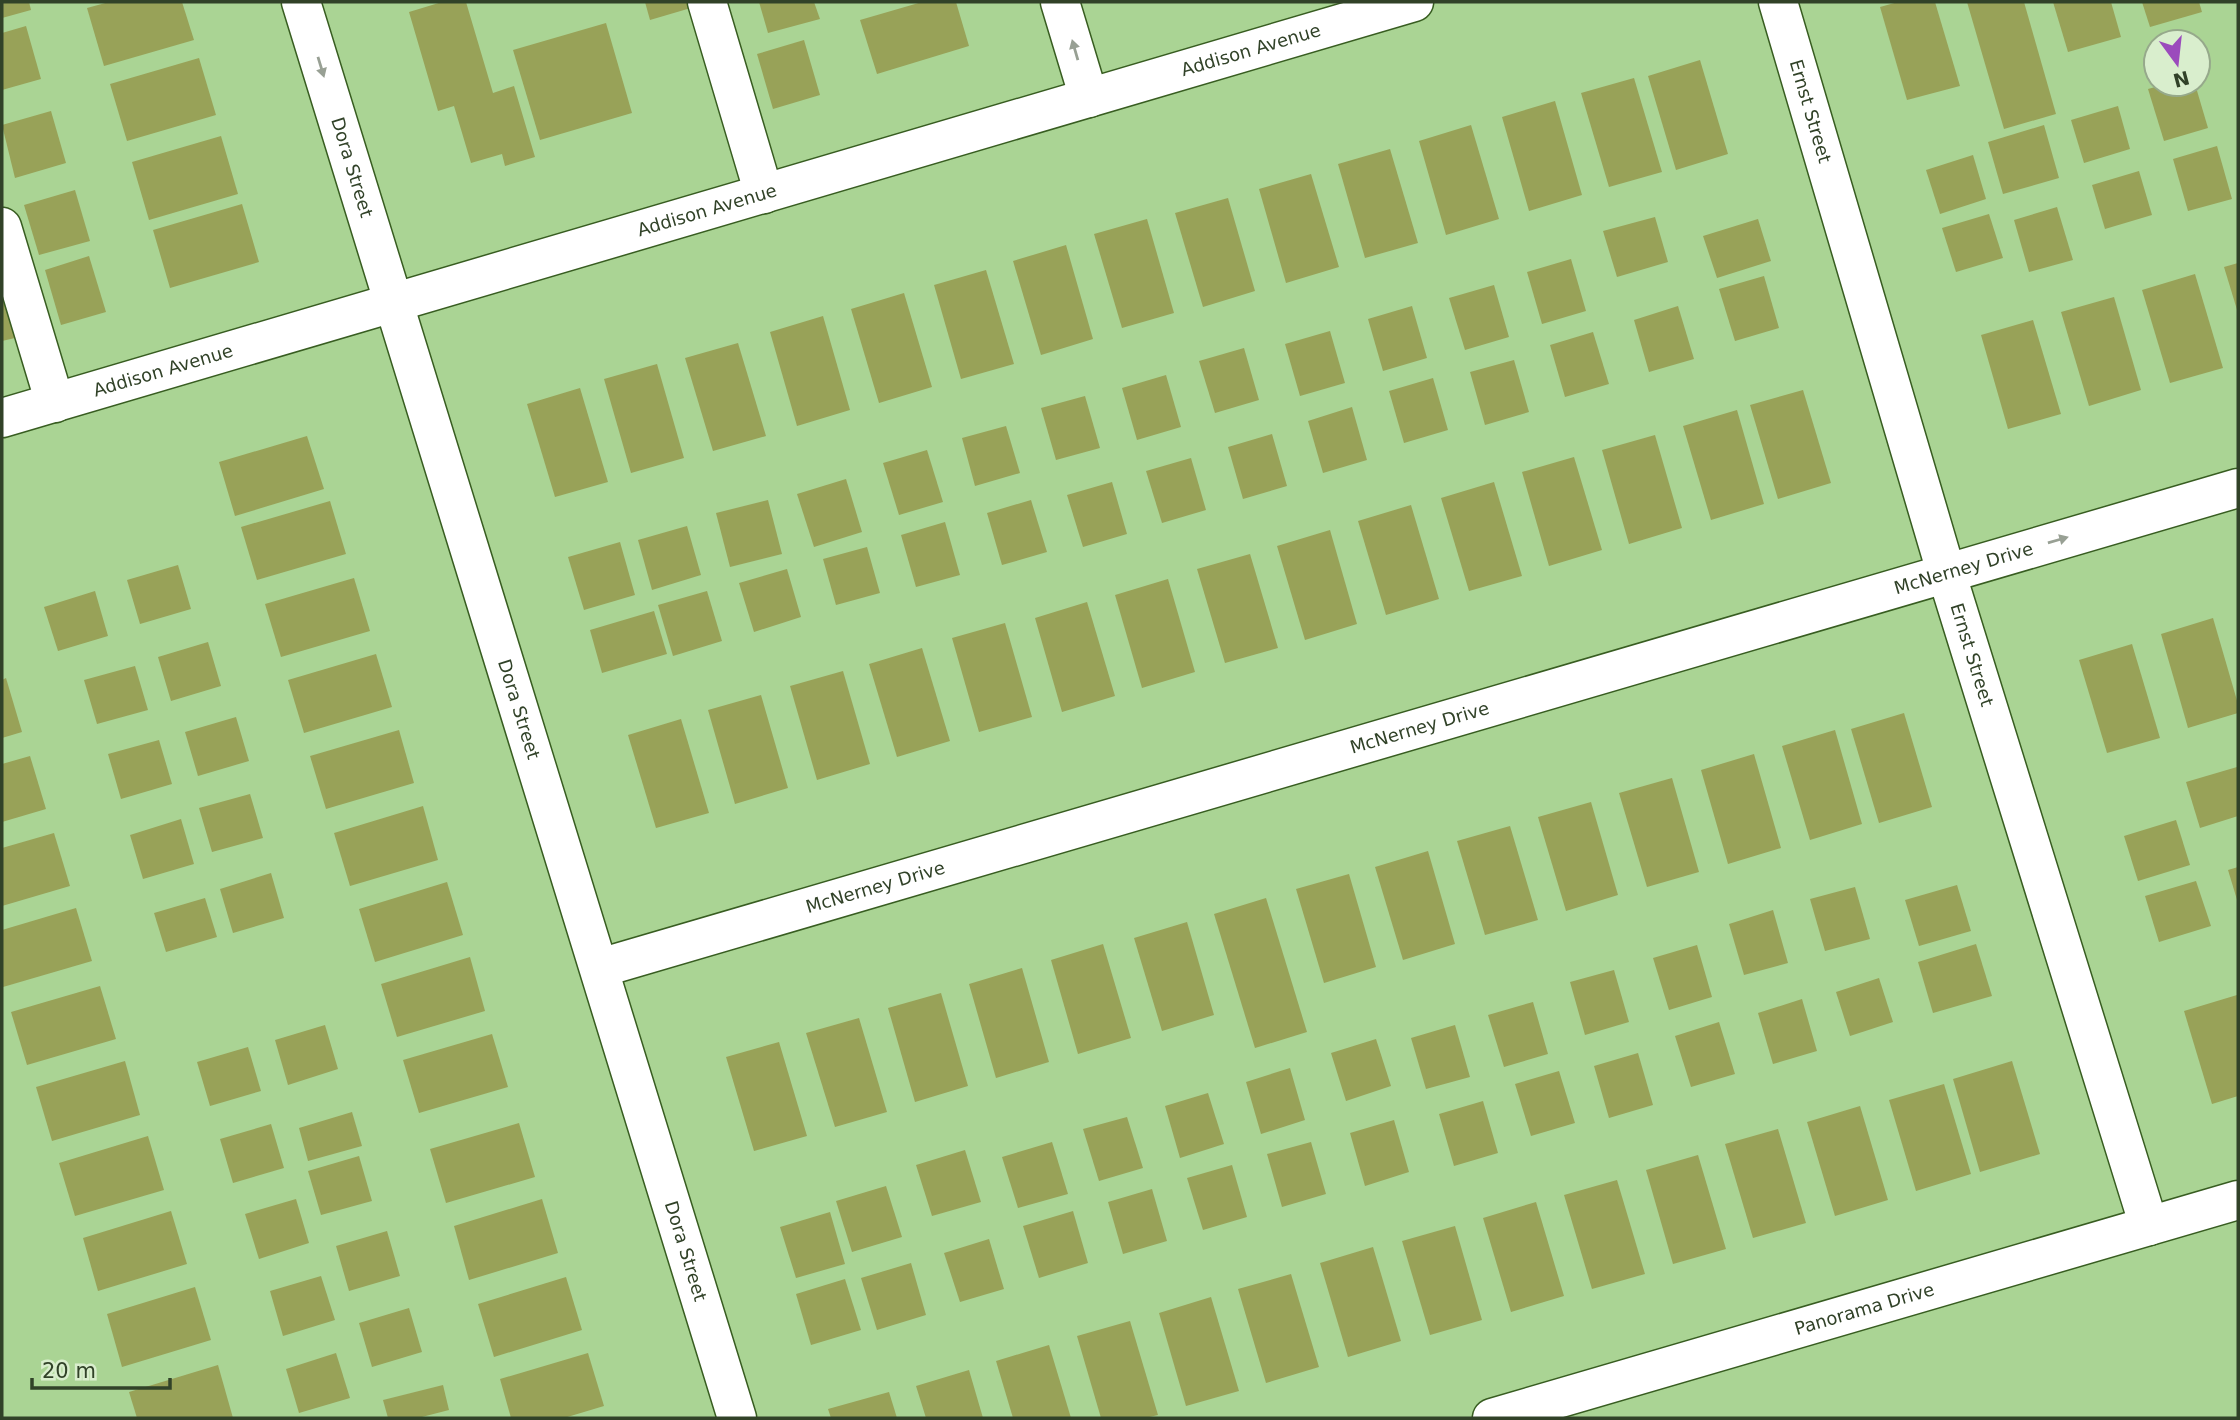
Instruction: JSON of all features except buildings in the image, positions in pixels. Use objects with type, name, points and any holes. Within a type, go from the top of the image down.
[{"type":"street","name":"Dora Street","points":[[302,2],[737,1418]]},
{"type":"street","points":[[707,2],[764,194]]},
{"type":"street","points":[[1060,2],[1089,98]]},
{"type":"street","name":"Addison Avenue","points":[[2,418],[1413,2]]},
{"type":"street","name":"Ernst Street","points":[[1778,2],[1946,572],[2149,1226]]},
{"type":"street","points":[[2,227],[55,403]]},
{"type":"street","name":"McNerney Drive","points":[[600,968],[2238,488]]},
{"type":"street","name":"Panorama Drive","points":[[1492,1418],[2238,1200]]}]
